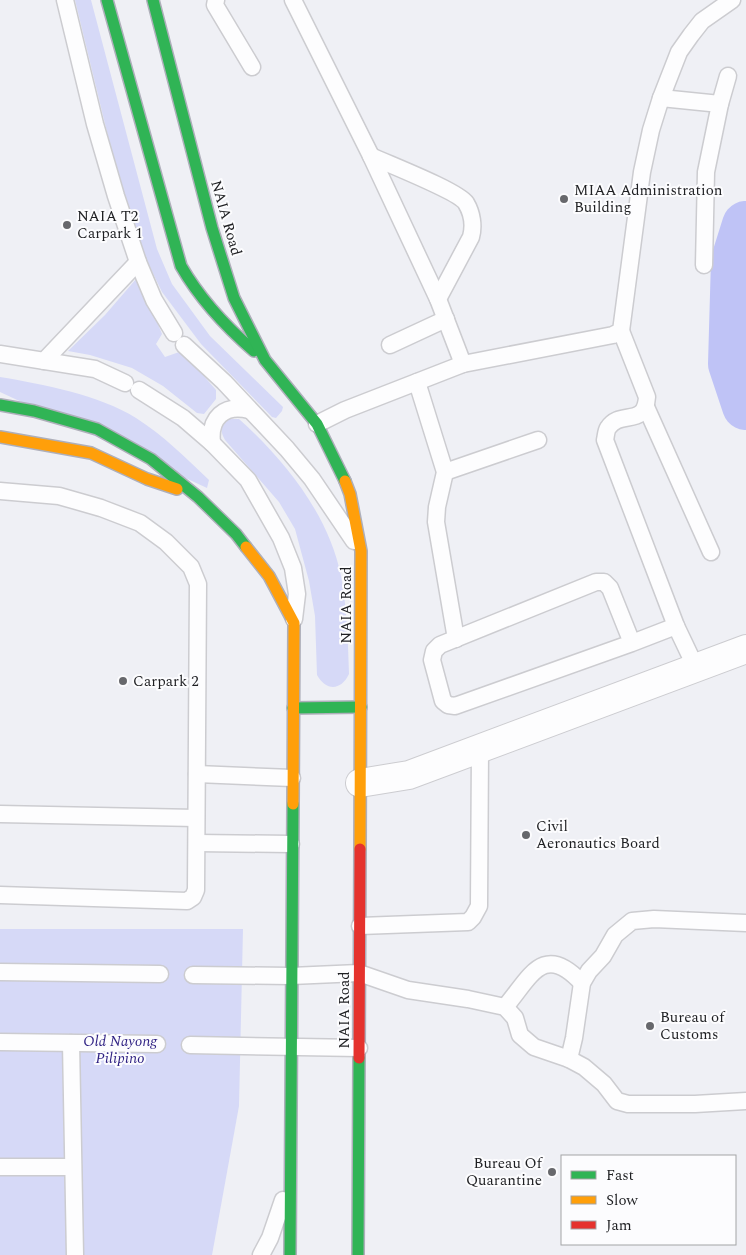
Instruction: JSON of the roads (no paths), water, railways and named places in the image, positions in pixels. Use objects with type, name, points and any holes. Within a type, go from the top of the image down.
[{"type":"main road","points":[[107,0],[181,266],[190,283],[219,319],[265,360]]},
{"type":"main road","name":"NAIA Road","points":[[153,0],[212,228],[234,298],[265,360],[317,424],[335,459],[350,494],[361,551],[358,1255]]},
{"type":"main road","points":[[0,405],[34,411],[97,429],[151,459],[198,497],[236,534],[269,576],[294,623],[291,844],[290,1255]]},
{"type":"main road","points":[[0,437],[91,454],[147,479],[198,497]]},
{"type":"main road","points":[[293,708],[361,707]]},
{"type":"street","points":[[360,784],[409,775],[696,668],[745,655]]},
{"type":"lane","points":[[65,0],[95,124],[116,196],[138,262],[154,300],[179,339],[224,382],[299,463],[361,551]]},
{"type":"lane","points":[[216,0],[215,5],[252,67]]},
{"type":"lane","points":[[711,552],[646,407],[647,397],[621,331],[642,172],[651,130],[661,98],[679,52],[691,35],[702,21],[732,0]]},
{"type":"lane","points":[[298,2],[438,299],[463,364]]},
{"type":"lane","points":[[704,265],[706,172],[720,104],[728,76]]},
{"type":"lane","points":[[661,98],[720,104]]},
{"type":"lane","points":[[371,156],[452,192],[465,203],[472,221],[473,230],[438,299]]},
{"type":"lane","points":[[44,361],[138,262]]},
{"type":"lane","points":[[390,345],[446,319]]},
{"type":"lane","points":[[317,424],[345,410],[463,364],[613,335],[621,331]]},
{"type":"lane","points":[[0,354],[95,369],[132,387],[183,418],[212,443],[248,480],[281,538],[293,568],[297,594],[294,623]]},
{"type":"lane","points":[[417,382],[445,472],[436,522],[456,639]]},
{"type":"lane","points":[[646,407],[640,415],[616,421],[608,428],[604,440],[676,626],[696,668]]},
{"type":"lane","points":[[212,443],[213,423],[220,415],[229,409],[249,410]]},
{"type":"lane","points":[[445,472],[538,440]]},
{"type":"lane","points":[[0,491],[59,496],[101,508],[140,523],[166,542],[191,567],[198,584],[196,890],[193,897],[187,901],[0,895]]},
{"type":"lane","points":[[632,644],[610,588],[604,582],[596,582],[440,645],[434,650],[432,660],[443,701],[448,705],[455,706],[632,644],[676,626]]},
{"type":"lane","points":[[360,926],[468,922],[473,917],[479,906],[480,749]]},
{"type":"lane","points":[[197,774],[292,778]]},
{"type":"lane","points":[[0,814],[196,818]]},
{"type":"lane","points":[[196,843],[291,844]]},
{"type":"lane","points":[[569,1059],[582,983],[589,971],[603,956],[615,935],[632,921],[654,918],[746,923]]},
{"type":"lane","points":[[505,1007],[535,968],[547,964],[572,972],[582,983]]},
{"type":"lane","points":[[0,972],[160,974]]},
{"type":"lane","points":[[193,975],[291,976],[359,973],[408,990],[505,1007],[515,1018],[520,1035],[534,1047],[584,1066],[604,1084],[617,1101],[628,1104],[695,1104],[746,1101]]},
{"type":"lane","points":[[0,1042],[157,1044]]},
{"type":"lane","points":[[71,1043],[74,1255]]},
{"type":"lane","points":[[190,1045],[359,1048]]},
{"type":"lane","points":[[0,1167],[73,1167]]},
{"type":"lane","points":[[261,1255],[270,1238],[290,1182]]},
{"type":"waterway","points":[[746,225],[735,260],[732,364],[746,406]]},
{"type":"place","name":"MIAA Administration Building","points":[[564,199]]},
{"type":"place","name":"NAIA T2 Carpark 1","points":[[67,225]]},
{"type":"place","name":"Carpark 2","points":[[123,681]]},
{"type":"place","name":"Civil Aeronautics Board","points":[[526,835]]},
{"type":"place","name":"Bureau of Customs","points":[[650,1026]]},
{"type":"place","name":"Bureau Of Quarantine","points":[[552,1172]]},
{"type":"park label","name":"Old Nayong Pilipino","points":[[120,1050]]}]
